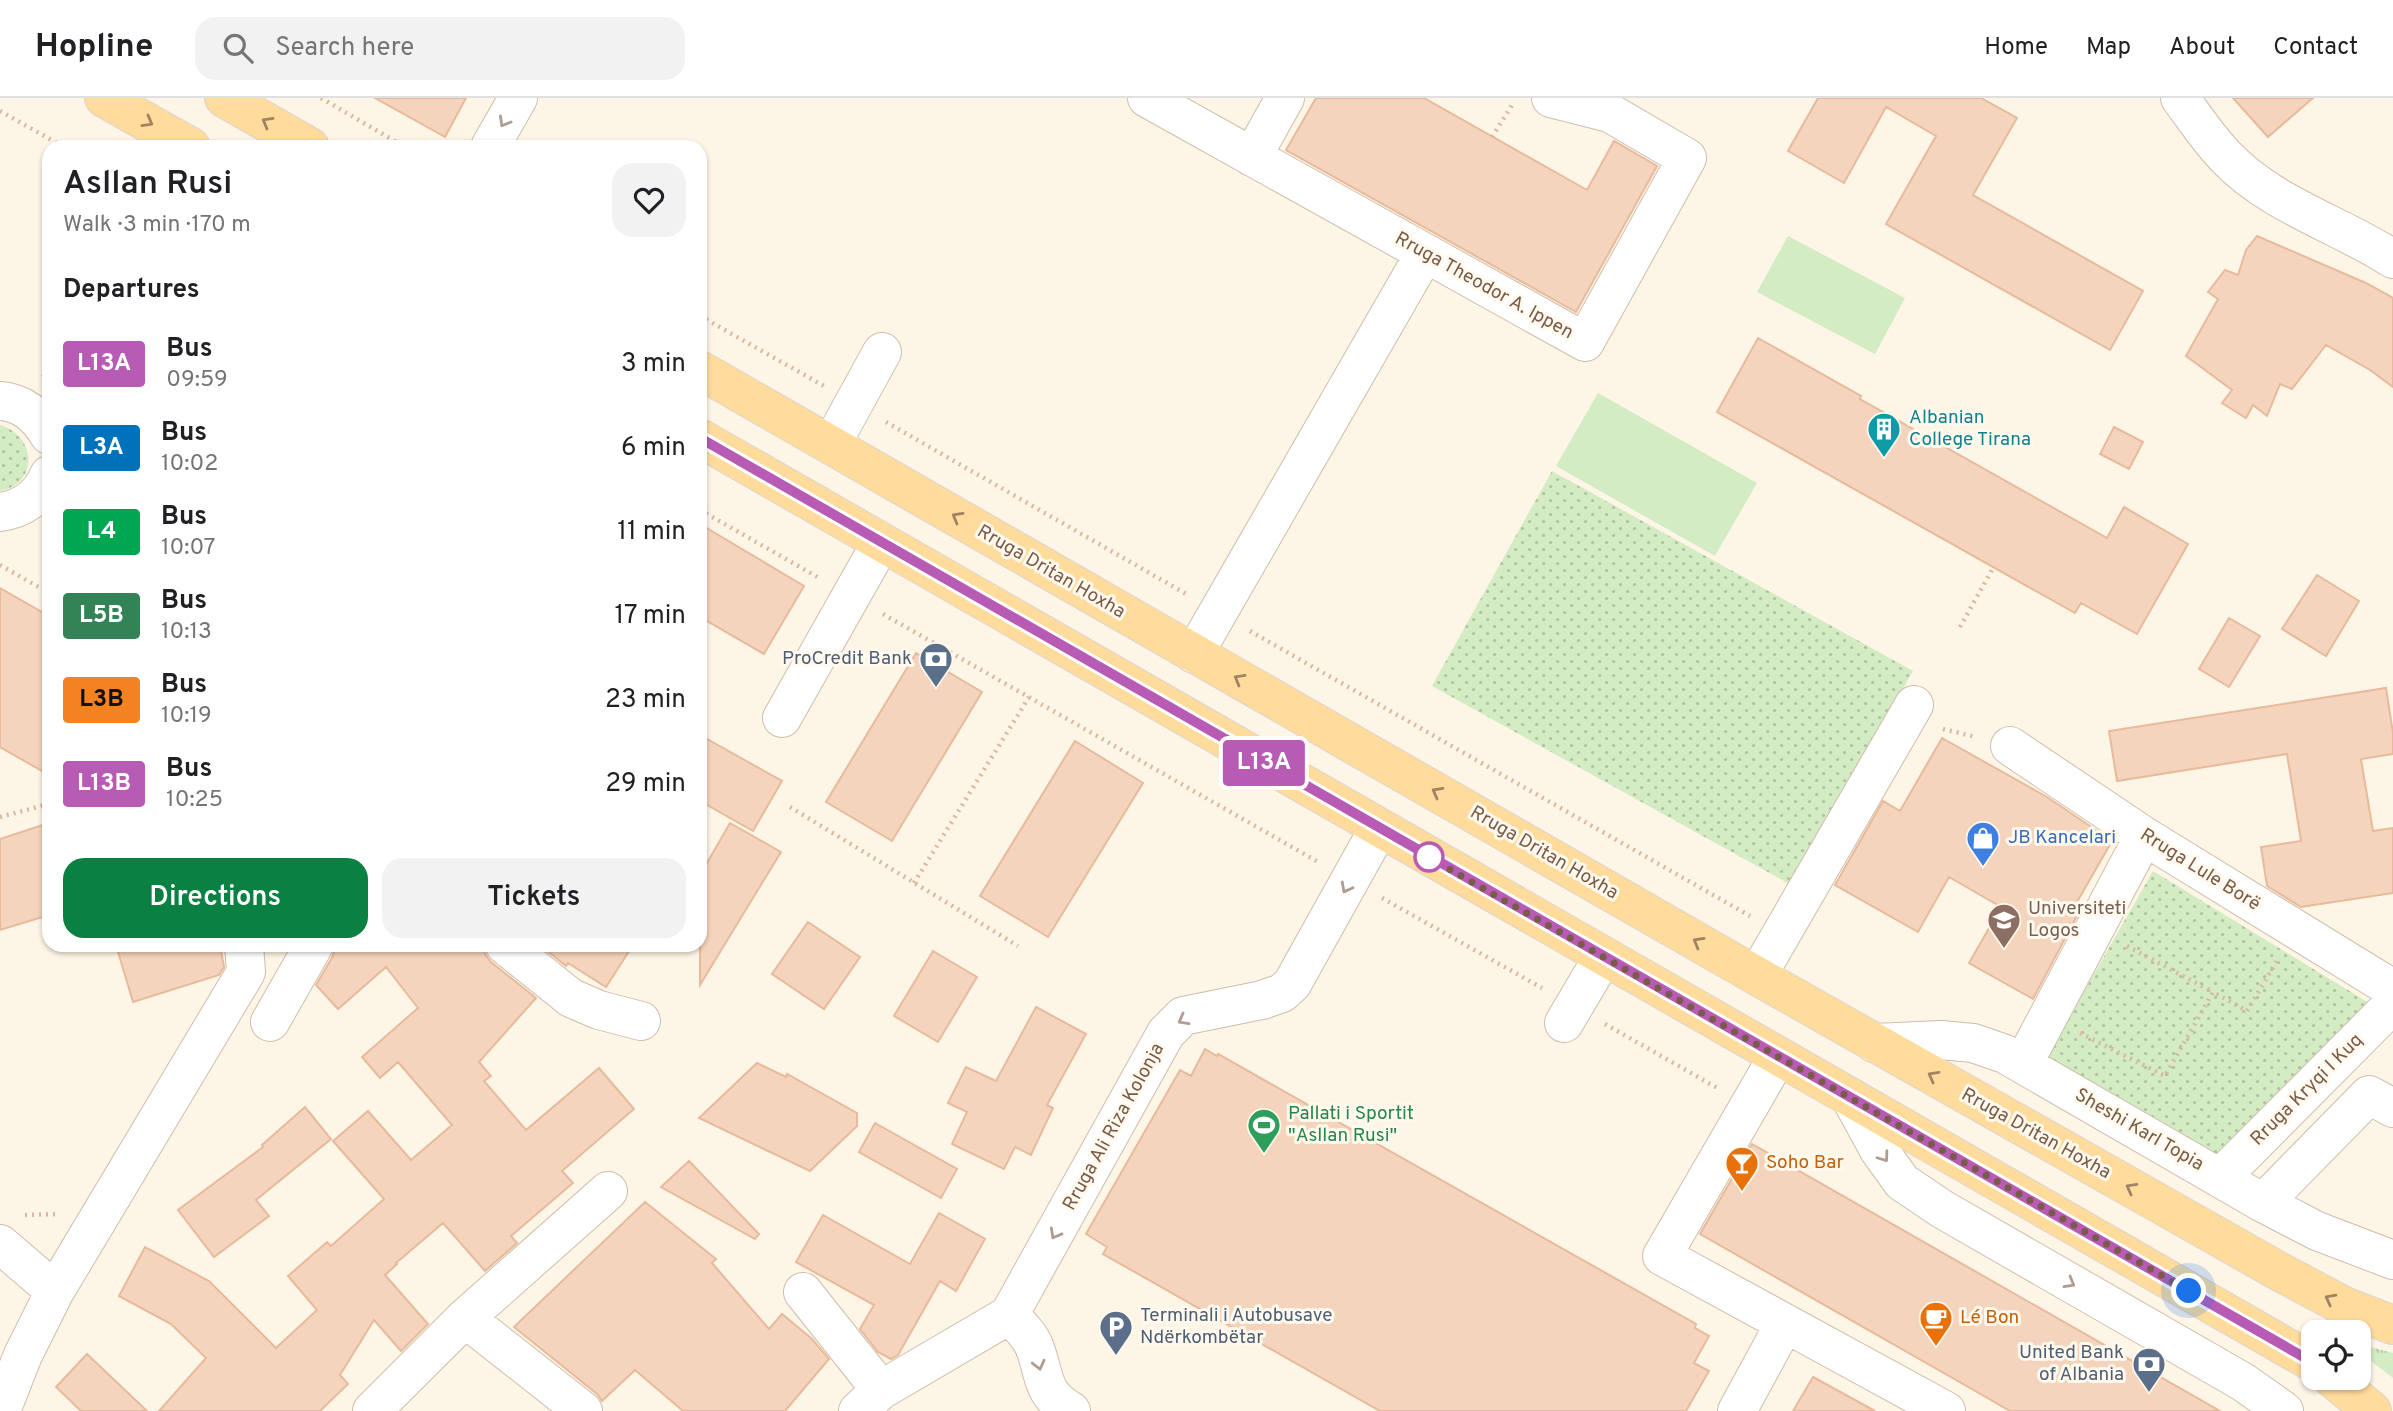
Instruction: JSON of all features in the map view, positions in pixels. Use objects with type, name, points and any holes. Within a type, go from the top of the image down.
[{"type":"main road","points":[[104,98],[179,140]]},
{"type":"main road","points":[[224,98],[298,140]]},
{"type":"main road","name":"Rruga Dritan Hoxha","points":[[707,374],[1874,1043],[2283,1273],[2344,1306],[2393,1325]]},
{"type":"main road","points":[[707,443],[2301,1356]]},
{"type":"main road","points":[[2347,1390],[2372,1411]]},
{"type":"street","points":[[494,140],[518,98]]},
{"type":"street","name":"Rruga Theodor A. Ippen","points":[[1147,98],[1585,342],[1687,158],[1610,113],[1551,98]]},
{"type":"street","points":[[1252,156],[1285,98]]},
{"type":"street","points":[[2180,98],[2228,159],[2248,176],[2277,197],[2366,242],[2393,260]]},
{"type":"street","points":[[1194,654],[1425,253]]},
{"type":"street","points":[[831,445],[882,352]]},
{"type":"street","points":[[0,401],[25,408],[42,423]]},
{"type":"street","points":[[0,512],[19,508],[42,489]]},
{"type":"street","points":[[782,718],[881,543]]},
{"type":"street","points":[[1757,976],[1910,712]]},
{"type":"street","name":"Rruga Lule Borë","points":[[2010,746],[2144,836],[2393,989]]},
{"type":"street","name":"Rruga Ali Riza Kolonja","points":[[1009,1315],[1166,1033],[1183,1016],[1262,1000],[1282,993],[1298,976],[1379,828]]},
{"type":"street","points":[[2023,1063],[2144,836]]},
{"type":"street","points":[[1,1411],[23,1355],[55,1291],[246,972],[245,952]]},
{"type":"street","points":[[270,1022],[310,952]]},
{"type":"street","points":[[514,952],[571,998],[599,1010],[641,1021]]},
{"type":"street","points":[[1569,1014],[1603,957]]},
{"type":"street","name":"Rruga Kryqi I Kuq","points":[[2221,1177],[2393,1004]]},
{"type":"street","name":"Sheshi Karl Topia","points":[[1874,1043],[1941,1040],[1973,1043],[2005,1054],[2263,1203],[2317,1231],[2393,1260]]},
{"type":"street","points":[[1778,1056],[1662,1256],[1946,1411]]},
{"type":"street","points":[[2263,1203],[2370,1095],[2393,1108]]},
{"type":"street","points":[[1850,1097],[1879,1150],[1902,1182],[1942,1209],[2244,1382],[2284,1411]]},
{"type":"street","points":[[372,1411],[465,1318],[608,1191]]},
{"type":"street","points":[[6,1230],[55,1291]]},
{"type":"street","points":[[803,1292],[869,1401],[1009,1315],[1034,1344],[1043,1381],[1051,1396],[1071,1411]]},
{"type":"street","points":[[465,1318],[583,1411]]},
{"type":"street","points":[[1737,1411],[1785,1323]]},
{"type":"path","points":[[321,98],[393,140]]},
{"type":"path","points":[[1492,136],[1516,98]]},
{"type":"path","points":[[0,111],[52,140]]},
{"type":"path","points":[[707,514],[1350,880],[1569,1014],[1749,1106]]},
{"type":"path","points":[[0,565],[42,589]]},
{"type":"path","points":[[1960,626],[1993,568]]},
{"type":"path","points":[[914,883],[1029,697]]},
{"type":"path","points":[[1910,712],[2010,746]]},
{"type":"path","points":[[0,817],[42,806]]},
{"type":"path","points":[[790,807],[1018,946]]},
{"type":"path","points":[[2094,929],[2247,1011],[2296,930]]},
{"type":"path","points":[[2048,1017],[2165,1076],[2213,992]]},
{"type":"path","points":[[6,1230],[73,1214],[98,1219]]},
{"type":"green space","points":[[1788,236],[1905,298],[1875,354],[1757,292]]},
{"type":"green space","points":[[1598,393],[1757,483],[1715,556],[1556,466]]},
{"type":"green space","points":[[0,425],[21,439],[27,449],[28,460],[22,479],[13,487],[0,491]]},
{"type":"green space","points":[[1552,471],[1913,671],[1793,886],[1432,686]]},
{"type":"green space","points":[[2153,871],[2379,1009],[2222,1160],[2044,1061]]},
{"type":"green space","points":[[2371,1347],[2393,1353],[2393,1378],[2371,1361]]},
{"type":"building","points":[[375,98],[466,98],[445,137]]},
{"type":"building","points":[[1316,98],[1424,98],[1587,190],[1614,141],[1657,166],[1576,312],[1286,150]]},
{"type":"building","points":[[1818,98],[1981,98],[2017,118],[1973,195],[2143,291],[2110,350],[1886,224],[1936,136],[1886,107],[1844,183],[1788,151]]},
{"type":"building","points":[[2233,98],[2313,98],[2268,137]]},
{"type":"building","points":[[2257,236],[2366,283],[2393,298],[2393,387],[2370,370],[2326,345],[2292,389],[2280,384],[2267,416],[2253,405],[2246,418],[2222,403],[2232,390],[2186,356],[2218,299],[2208,292],[2225,270],[2238,275],[2246,250]]},
{"type":"building","name":"Albanian College Tirana","points":[[1758,338],[1861,396],[1860,399],[2107,538],[2124,507],[2188,544],[2137,634],[2081,603],[2075,613],[1717,412]]},
{"type":"building","points":[[2114,427],[2143,442],[2129,469],[2100,454]]},
{"type":"building","points":[[707,528],[804,586],[764,654],[707,621]]},
{"type":"building","points":[[2317,575],[2359,601],[2326,656],[2282,629]]},
{"type":"building","points":[[0,588],[42,612],[42,771],[0,747]]},
{"type":"building","points":[[2229,618],[2260,636],[2229,687],[2199,669]]},
{"type":"building","points":[[916,653],[982,692],[892,841],[826,802]]},
{"type":"building","points":[[2386,688],[2393,733],[2393,754],[2361,759],[2373,831],[2393,828],[2393,893],[2301,907],[2267,886],[2261,847],[2301,841],[2287,754],[2117,781],[2109,731]]},
{"type":"building","points":[[1942,738],[2047,797],[2112,841],[2073,909],[2079,912],[2033,999],[1969,963],[2001,907],[1949,877],[1918,932],[1835,885],[1883,801],[1900,811]]},
{"type":"building","points":[[707,739],[782,781],[753,831],[707,805]]},
{"type":"building","points":[[1075,741],[1143,783],[1048,937],[980,896]]},
{"type":"building","points":[[730,823],[781,852],[700,985],[700,952],[707,952],[707,863]]},
{"type":"building","points":[[42,825],[42,917],[0,930],[0,839]]},
{"type":"building","points":[[808,922],[860,957],[824,1009],[772,974]]},
{"type":"building","points":[[933,951],[977,977],[938,1042],[894,1016]]},
{"type":"building","points":[[118,952],[221,952],[224,967],[219,975],[133,1002]]},
{"type":"building","points":[[334,952],[485,952],[491,962],[536,998],[479,1062],[491,1076],[484,1081],[526,1130],[599,1068],[634,1109],[562,1171],[573,1183],[511,1236],[517,1243],[485,1271],[443,1223],[396,1263],[385,1275],[428,1324],[401,1351],[374,1320],[340,1375],[348,1384],[320,1411],[159,1411],[206,1358],[171,1324],[119,1296],[145,1247],[209,1281],[276,1348],[317,1310],[288,1276],[327,1242],[331,1246],[384,1199],[333,1141],[368,1111],[411,1160],[452,1125],[398,1062],[380,1078],[362,1057],[418,1008],[386,967],[338,1009],[316,985]]},
{"type":"building","points":[[549,952],[628,952],[606,987],[568,963],[566,966]]},
{"type":"building","points":[[1036,1007],[1086,1034],[1047,1105],[1053,1108],[1031,1155],[1015,1147],[1004,1169],[952,1144],[967,1112],[948,1103],[966,1067],[996,1081]]},
{"type":"building","name":"Pallati i Sportit \"Asllan Rusi\"","points":[[1205,1049],[1696,1324],[1695,1328],[1709,1336],[1694,1363],[1709,1371],[1686,1411],[1380,1411],[1103,1254],[1107,1247],[1086,1234],[1180,1070],[1191,1076]]},
{"type":"building","points":[[757,1063],[786,1077],[787,1074],[857,1113],[857,1126],[810,1171],[699,1118]]},
{"type":"building","points":[[305,1107],[331,1139],[256,1200],[269,1216],[214,1257],[178,1210],[263,1147],[262,1145]]},
{"type":"building","points":[[875,1123],[957,1169],[941,1198],[859,1152]]},
{"type":"building","points":[[1752,1144],[2220,1411],[2010,1411],[1700,1234]]},
{"type":"building","points":[[689,1161],[759,1234],[755,1239],[661,1187]]},
{"type":"building","points":[[645,1202],[716,1259],[712,1263],[769,1329],[782,1314],[812,1339],[829,1359],[785,1411],[683,1411],[635,1370],[602,1401],[597,1394],[514,1327]]},
{"type":"building","points":[[939,1213],[985,1239],[956,1291],[940,1281],[898,1355],[891,1359],[878,1352],[860,1329],[874,1305],[796,1262],[823,1215],[910,1264]]},
{"type":"building","points":[[87,1354],[147,1411],[81,1411],[56,1387]]},
{"type":"building","points":[[1813,1377],[1875,1411],[1793,1411]]},
{"type":"bus line","name":"L13A","points":[[707,442],[2301,1355]]},
{"type":"place","name":"Albanian College Tirana","points":[[1884,459]]},
{"type":"place","name":"ProCredit Bank","points":[[936,689]]},
{"type":"place","name":"JB Kancelari","points":[[1983,868]]},
{"type":"place","name":"Universiteti Logos","points":[[2004,950]]},
{"type":"place","name":"Pallati i Sportit \"Asllan Rusi\"","points":[[1264,1155]]},
{"type":"place","name":"Soho Bar","points":[[1742,1193]]},
{"type":"place","name":"Lé Bon","points":[[1936,1348]]},
{"type":"place","name":"Terminali i Autobusave Ndërkombëtar","points":[[1116,1357]]},
{"type":"place","name":"United Bank of Albania","points":[[2149,1394]]},
{"type":"route","points":[[1429,857],[1423,854],[2189,1291]]}]
